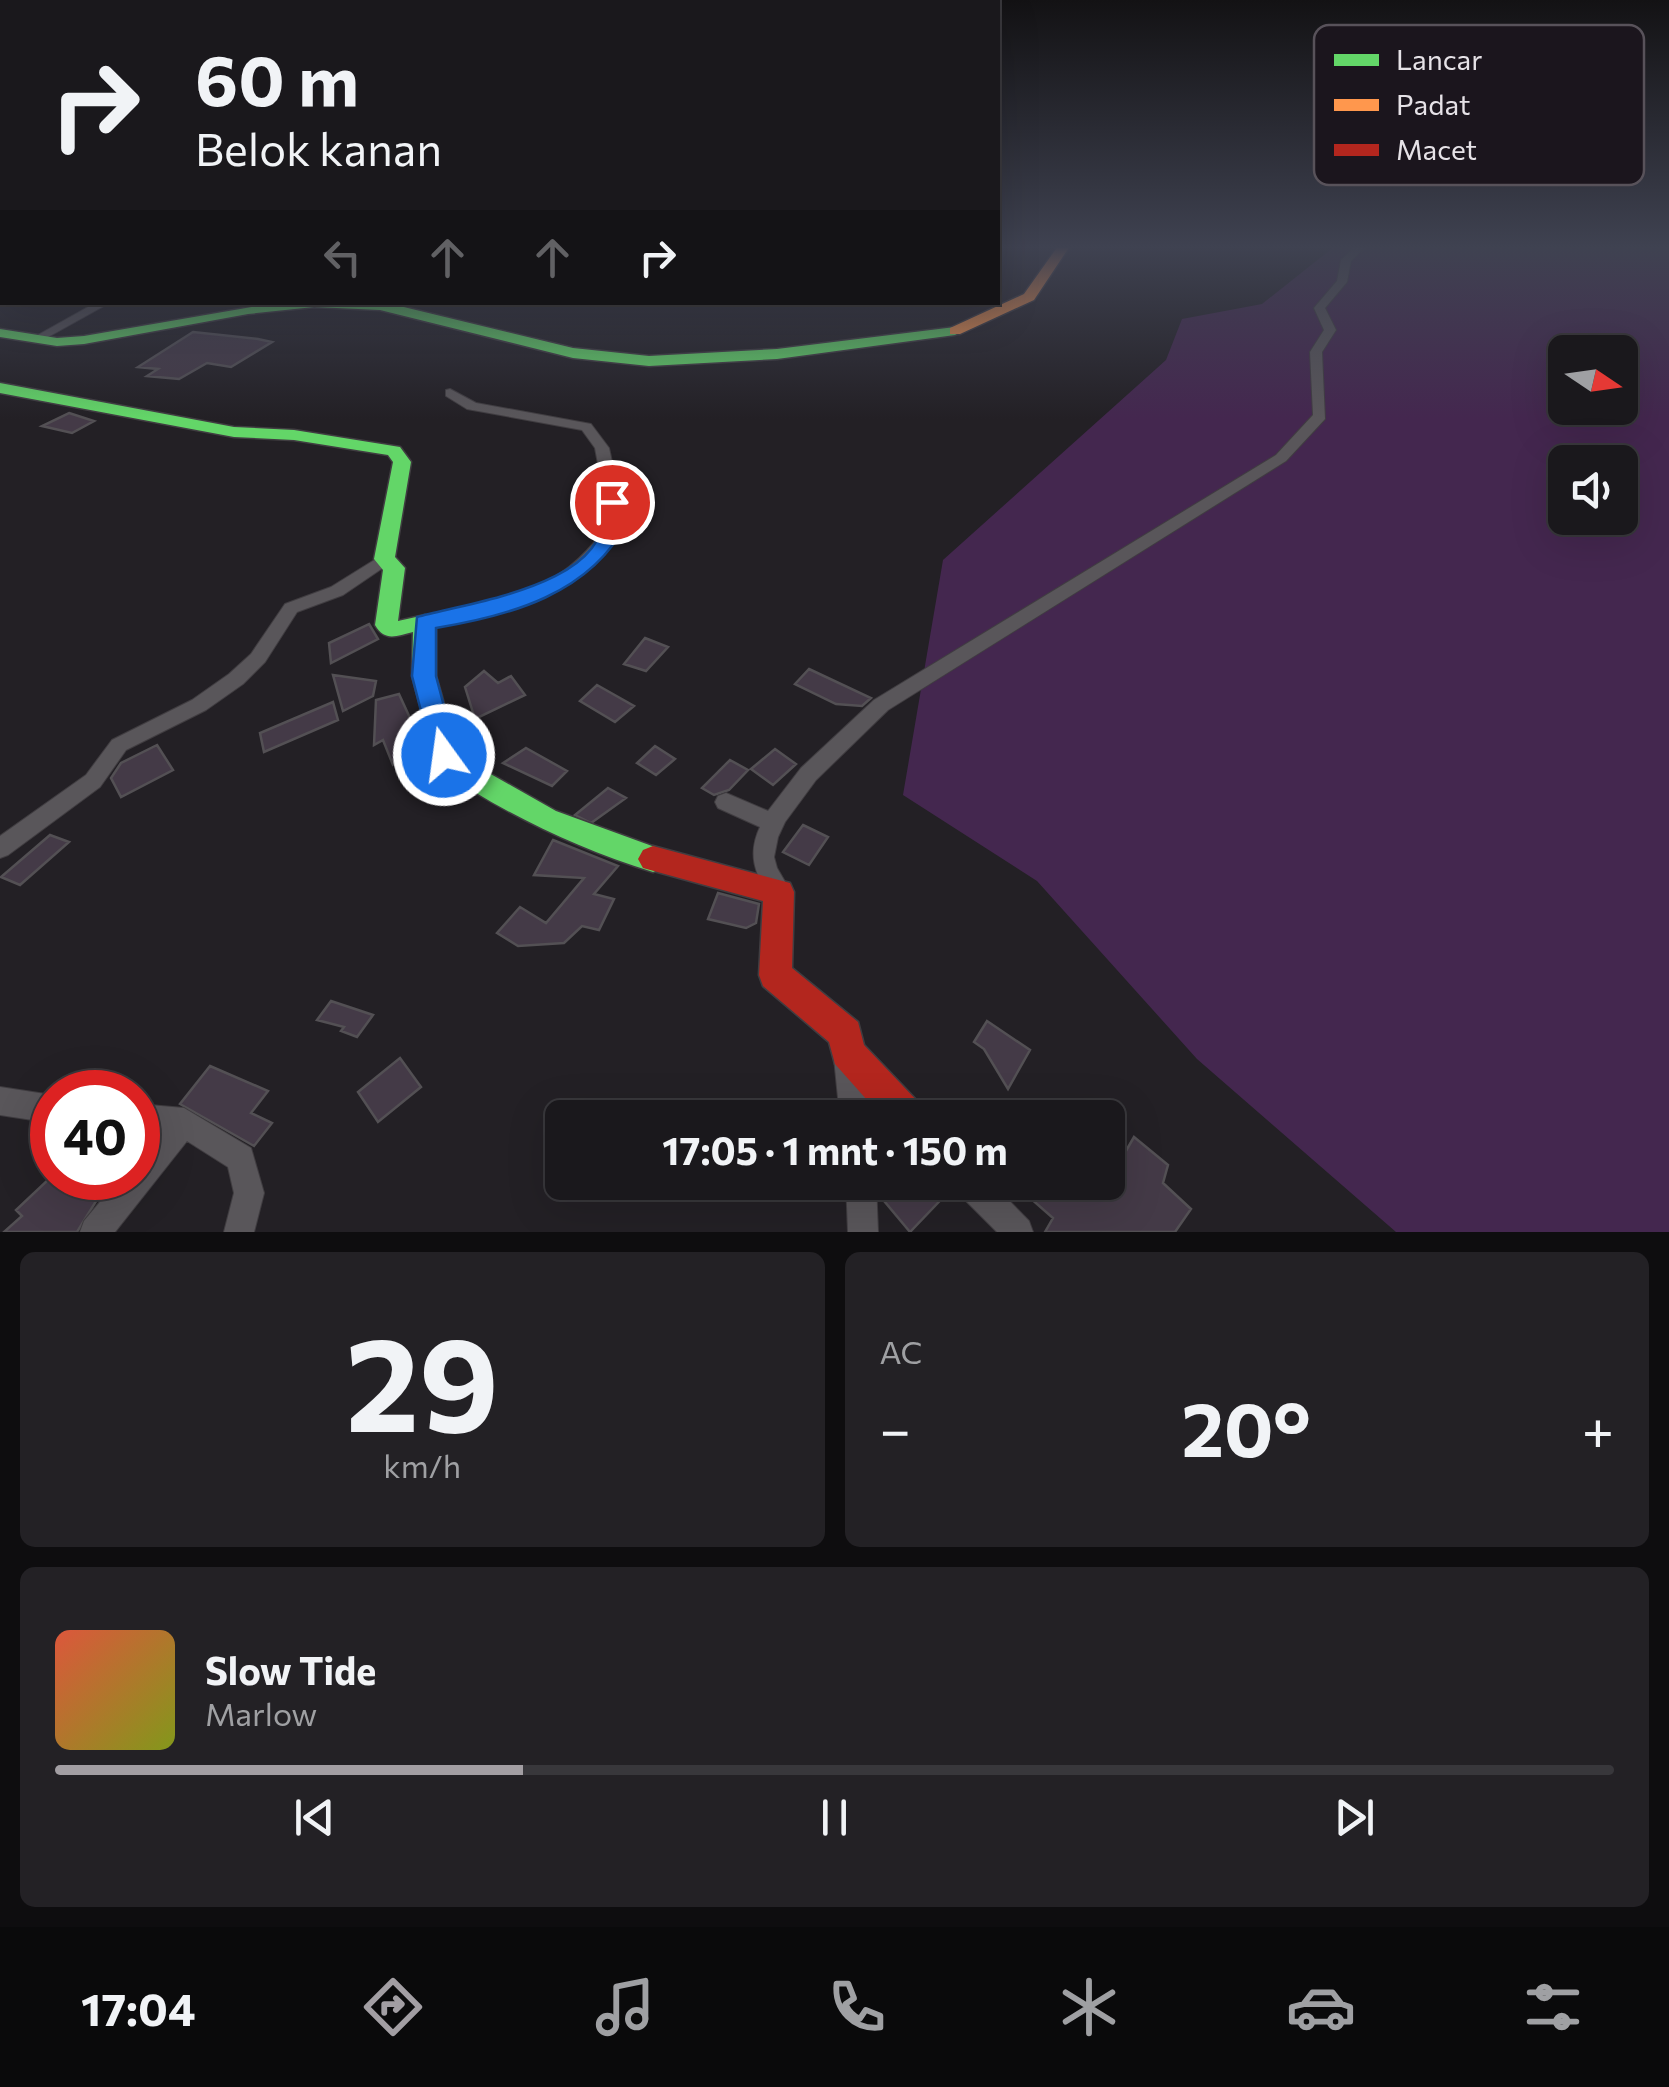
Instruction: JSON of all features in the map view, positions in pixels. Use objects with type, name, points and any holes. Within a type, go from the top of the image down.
[{"type":"main road","points":[[371,305],[604,358],[745,358],[946,333],[975,324],[1015,303]]},
{"type":"main road","points":[[0,333],[35,340],[84,340],[308,305]]},
{"type":"main road","points":[[3,390],[234,432],[386,448],[402,462],[384,559],[394,568],[387,628],[425,622],[424,676],[444,755],[452,767],[500,797],[603,846],[779,892],[775,975],[846,1034],[847,1052],[891,1100]]},
{"type":"street","points":[[779,892],[762,861],[782,806],[826,756],[882,706],[1281,458],[1320,416],[1316,352],[1330,330],[1319,308],[1323,303]]},
{"type":"street","points":[[35,340],[100,305]]},
{"type":"street","points":[[425,622],[474,614],[543,592],[593,558],[617,522],[602,448],[586,427],[472,406],[450,393]]},
{"type":"street","points":[[0,848],[93,781],[119,745],[199,705],[236,679],[258,658],[291,608],[338,591],[384,559]]},
{"type":"street","points":[[726,802],[774,823]]},
{"type":"street","points":[[847,1052],[852,1100]]},
{"type":"street","points":[[0,1101],[30,1106]]},
{"type":"street","points":[[160,1120],[184,1122],[241,1158],[249,1194],[239,1232]]},
{"type":"street","points":[[95,1232],[184,1122]]},
{"type":"street","points":[[862,1200],[863,1232]]},
{"type":"street","points":[[987,1200],[1018,1232]]},
{"type":"shaded area","points":[[1263,303],[1669,303],[1669,1232],[1396,1232],[1197,1059],[1037,881],[903,795],[943,560],[1166,360],[1182,319]]},
{"type":"building","points":[[193,332],[272,342],[231,367],[207,363],[179,379],[147,376],[158,369],[138,367]]},
{"type":"building","points":[[69,413],[94,421],[72,433],[42,426]]},
{"type":"building","points":[[369,624],[378,639],[331,663],[329,643]]},
{"type":"building","points":[[645,638],[668,647],[646,671],[624,664]]},
{"type":"building","points":[[809,669],[871,698],[862,706],[836,704],[795,684]]},
{"type":"building","points":[[484,671],[498,683],[511,676],[525,695],[475,719],[465,687]]},
{"type":"building","points":[[333,675],[376,681],[373,696],[343,711]]},
{"type":"building","points":[[597,685],[634,706],[615,722],[580,701]]},
{"type":"building","points":[[399,694],[416,731],[423,729],[429,751],[393,765],[383,740],[374,745],[376,700]]},
{"type":"building","points":[[333,702],[338,720],[264,752],[260,733]]},
{"type":"building","points":[[157,745],[173,770],[121,797],[111,778],[121,763]]},
{"type":"building","points":[[655,746],[675,759],[656,775],[637,763]]},
{"type":"building","points":[[526,748],[567,771],[552,786],[503,763]]},
{"type":"building","points":[[775,749],[796,764],[773,785],[751,769]]},
{"type":"building","points":[[730,760],[748,770],[729,790],[714,795],[702,788]]},
{"type":"building","points":[[608,788],[626,798],[591,823],[575,815]]},
{"type":"building","points":[[803,825],[828,837],[809,865],[783,852]]},
{"type":"building","points":[[50,835],[69,842],[20,885],[1,877]]},
{"type":"building","points":[[553,840],[618,866],[594,894],[614,899],[599,930],[582,926],[564,943],[518,946],[497,933],[520,907],[546,923],[584,878],[534,875]]},
{"type":"building","points":[[718,893],[759,904],[756,923],[746,928],[708,919]]},
{"type":"building","points":[[331,1001],[373,1015],[357,1037],[341,1031],[344,1027],[317,1020]]},
{"type":"building","points":[[987,1021],[1030,1050],[1008,1089],[984,1049],[974,1042]]},
{"type":"building","points":[[400,1058],[421,1087],[378,1122],[358,1092]]},
{"type":"building","points":[[210,1066],[268,1091],[251,1113],[272,1123],[254,1146],[180,1104]]},
{"type":"building","points":[[1134,1137],[1168,1165],[1163,1183],[1191,1209],[1175,1232],[1045,1232],[1053,1218],[1032,1200],[1125,1200],[1125,1153]]},
{"type":"building","points":[[30,1197],[30,1200],[97,1200],[77,1232],[4,1232],[22,1216],[16,1210]]},
{"type":"building","points":[[883,1200],[941,1200],[910,1232]]},
{"type":"traffic: fast","points":[[0,333],[57,342],[84,340],[295,305]]},
{"type":"traffic: fast","points":[[358,305],[380,306],[573,353],[649,361],[777,354],[955,331]]},
{"type":"traffic: fast","points":[[0,388],[234,432],[294,435],[394,451],[402,462],[384,559],[394,568],[386,625],[390,630],[425,622],[424,676],[447,762],[546,819],[653,859]]},
{"type":"traffic: slow","points":[[955,331],[1015,303]]},
{"type":"traffic: jam","points":[[653,859],[779,892],[775,975],[846,1034],[847,1052],[891,1100]]},
{"type":"route","points":[[444,755],[424,676],[425,622],[474,614],[543,592],[593,558],[608,540],[617,522],[612,502]]}]
